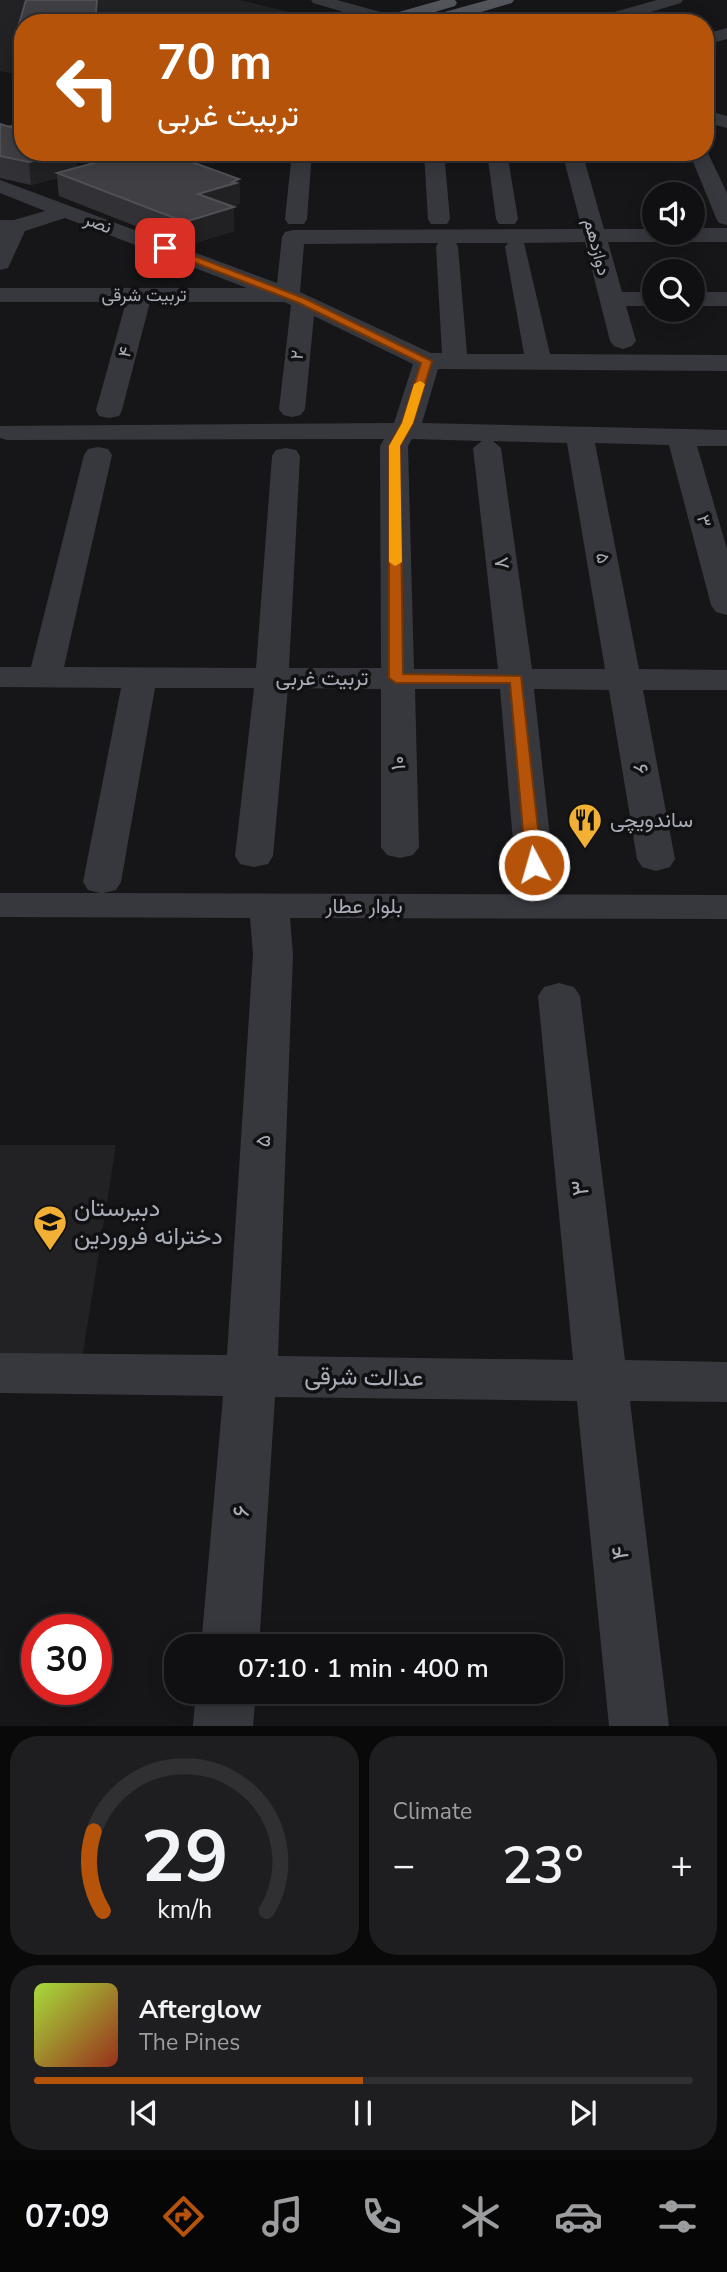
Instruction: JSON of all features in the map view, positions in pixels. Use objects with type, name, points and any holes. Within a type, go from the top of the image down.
[{"type":"main road","points":[[437,14],[464,11],[506,0]]},
{"type":"street","points":[[319,0],[364,14]]},
{"type":"street","points":[[626,14],[675,0]]},
{"type":"street","points":[[102,174],[146,161]]},
{"type":"street","points":[[296,219],[301,161]]},
{"type":"street","points":[[435,161],[439,219]]},
{"type":"street","points":[[499,161],[508,219]]},
{"type":"street","name":"دوازدهم","points":[[574,161],[623,341]]},
{"type":"street","points":[[710,161],[727,218]]},
{"type":"street","points":[[28,196],[65,185]]},
{"type":"street","name":"نصر","points":[[0,186],[295,298],[427,361]]},
{"type":"street","points":[[0,262],[8,227],[66,211]]},
{"type":"street","points":[[593,236],[727,235]]},
{"type":"street","name":"۲","points":[[292,409],[295,298],[293,237],[593,236]]},
{"type":"street","points":[[447,247],[455,363]]},
{"type":"street","points":[[516,247],[540,363]]},
{"type":"street","name":"تربیت شرقی","points":[[0,295],[295,298]]},
{"type":"street","name":"۴","points":[[109,410],[140,295]]},
{"type":"street","points":[[611,299],[642,299]]},
{"type":"street","points":[[705,299],[727,299]]},
{"type":"street","points":[[427,361],[727,363]]},
{"type":"street","name":"۱۰","points":[[400,847],[394,446],[403,431],[427,361]]},
{"type":"street","points":[[7,432],[403,431],[727,438]]},
{"type":"street","name":"۵","points":[[580,436],[626,679]]},
{"type":"street","name":"۳","points":[[681,437],[727,605]]},
{"type":"street","name":"۷","points":[[487,448],[516,679],[534,865]]},
{"type":"street","points":[[45,677],[97,456]]},
{"type":"street","points":[[254,856],[272,678],[286,456]]},
{"type":"street","name":"تربیت غربی","points":[[0,677],[727,680]]},
{"type":"street","points":[[102,882],[139,678]]},
{"type":"street","name":"۶","points":[[626,679],[656,859]]},
{"type":"street","name":"بلوار عطار","points":[[0,882],[727,883]]},
{"type":"street","name":"بلوار عطار","points":[[0,905],[727,907]]},
{"type":"street","name":"۵","points":[[251,1376],[273,954],[269,906]]},
{"type":"street","name":"۳","points":[[559,996],[601,1380]]},
{"type":"street","name":"عدالت شرقی","points":[[0,1373],[727,1382]]},
{"type":"street","name":"۶","points":[[231,1634],[251,1376]]},
{"type":"street","name":"۴","points":[[601,1380],[639,1726]]},
{"type":"street","points":[[223,1726],[225,1704]]},
{"type":"shaded area","points":[[0,0],[240,0],[297,14],[14,14],[14,74],[0,71]]},
{"type":"shaded area","name":"دبیرستان دخترانه فروردین","points":[[0,1145],[116,1145],[82,1359],[0,1359]]},
{"type":"building","points":[[26,0],[97,0],[96,14],[22,14]]},
{"type":"building","points":[[0,124],[14,128],[14,159],[0,156]]},
{"type":"building","points":[[102,161],[189,161],[239,179],[232,182],[236,183],[198,194],[234,207],[185,222],[57,173]]},
{"type":"slow traffic","points":[[395,562],[394,446],[408,423],[420,384]]},
{"type":"place","name":"ساندویچی","points":[[585,850]]},
{"type":"place","name":"دبیرستان دخترانه فروردین","points":[[50,1252]]},
{"type":"route","points":[[165,248],[303,301],[427,361],[408,423],[394,446],[396,678],[516,679],[534,865]]}]
